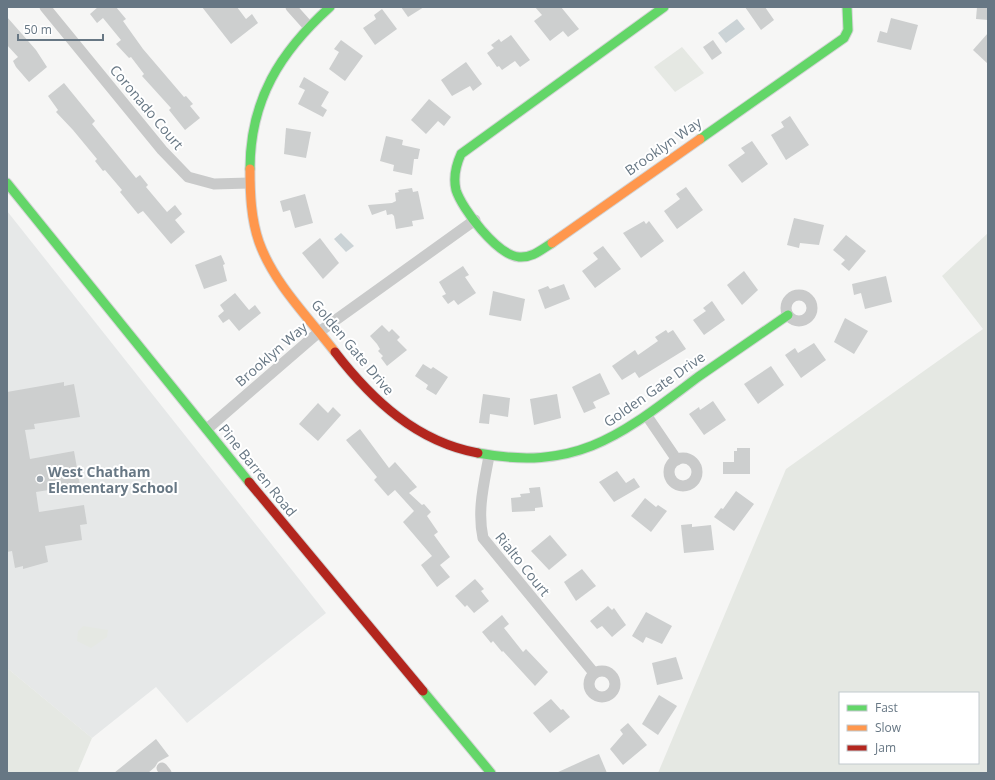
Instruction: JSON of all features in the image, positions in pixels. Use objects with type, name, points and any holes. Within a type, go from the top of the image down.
[{"type":"street","name":"Coronado Court","points":[[45,7],[162,150],[188,177],[214,184],[249,183]]},
{"type":"street","points":[[291,7],[308,26]]},
{"type":"street","name":"Golden Gate Drive","points":[[330,7],[308,26],[272,74],[259,105],[250,143],[250,204],[256,232],[262,250],[285,287],[371,396],[415,430],[468,451],[504,459],[546,458],[585,450],[620,433],[647,416],[708,370],[788,315]]},
{"type":"street","name":"Brooklyn Way","points":[[664,7],[461,154],[454,169],[456,191],[475,220],[504,252],[521,258],[534,255],[844,38],[848,30],[847,7]]},
{"type":"street","name":"Pine Barren Road","points":[[7,183],[206,429],[491,773]]},
{"type":"street","name":"Brooklyn Way","points":[[206,429],[319,332],[475,220]]},
{"type":"street","points":[[647,416],[677,460]]},
{"type":"street","name":"Rialto Court","points":[[490,456],[480,507],[480,522],[483,538],[594,673]]},
{"type":"shaded area","points":[[737,19],[745,29],[726,43],[718,33]]},
{"type":"shaded area","points":[[682,47],[704,73],[675,92],[654,67]]},
{"type":"shaded area","points":[[7,211],[326,613],[187,723],[156,687],[92,738],[7,668]]},
{"type":"shaded area","points":[[341,233],[354,246],[346,252],[334,239]]},
{"type":"shaded area","points":[[988,233],[988,773],[658,773],[786,469],[983,329],[942,276]]},
{"type":"shaded area","points":[[83,626],[108,630],[107,637],[91,648],[77,641],[78,631]]},
{"type":"shaded area","points":[[7,668],[92,738],[78,771],[80,773],[7,773]]},
{"type":"building","points":[[98,7],[116,7],[126,19],[123,21],[143,49],[184,97],[186,96],[193,104],[190,106],[200,118],[185,130],[169,110],[171,108],[142,76],[144,74],[131,57],[129,58],[116,44],[121,40],[103,18],[97,23],[90,14]]},
{"type":"building","points":[[202,7],[237,7],[246,19],[252,14],[258,23],[231,44]]},
{"type":"building","points":[[401,7],[424,7],[408,17]]},
{"type":"building","points":[[535,7],[561,7],[579,29],[568,37],[563,31],[550,41],[534,21],[542,15]]},
{"type":"building","points":[[745,7],[765,7],[774,20],[761,30]]},
{"type":"building","points":[[977,7],[988,7],[988,20],[976,19]]},
{"type":"building","points":[[382,9],[397,29],[375,45],[363,28],[376,19],[374,15]]},
{"type":"building","points":[[7,17],[36,50],[47,67],[29,82],[16,67],[13,61],[18,57],[7,45]]},
{"type":"building","points":[[891,18],[918,25],[911,50],[877,42],[880,31],[887,33]]},
{"type":"building","points":[[988,33],[988,64],[973,50]]},
{"type":"building","points":[[511,35],[530,60],[520,67],[515,61],[502,70],[499,66],[497,67],[487,53],[494,48],[491,45],[499,39],[501,42]]},
{"type":"building","points":[[341,40],[363,56],[345,81],[329,69],[339,52],[334,49]]},
{"type":"building","points":[[713,40],[722,53],[712,60],[703,47]]},
{"type":"building","points":[[466,62],[482,84],[473,91],[470,86],[452,96],[441,80]]},
{"type":"building","points":[[304,77],[329,92],[321,106],[327,110],[323,117],[298,104],[305,90],[299,87]]},
{"type":"building","points":[[64,83],[95,121],[92,124],[136,178],[140,175],[148,185],[146,187],[167,212],[175,205],[182,214],[175,220],[185,232],[171,244],[143,211],[138,214],[120,192],[122,190],[105,170],[103,171],[95,161],[97,159],[56,112],[58,110],[48,96]]},
{"type":"building","points":[[429,99],[451,117],[444,126],[438,121],[426,134],[411,120]]},
{"type":"building","points":[[790,116],[809,145],[786,160],[771,135],[784,127],[781,122]]},
{"type":"building","points":[[286,128],[311,132],[306,158],[284,154]]},
{"type":"building","points":[[386,136],[403,140],[402,145],[420,149],[418,159],[414,159],[412,175],[393,171],[394,165],[380,161]]},
{"type":"building","points":[[752,141],[768,164],[742,183],[728,165],[745,153],[741,148]]},
{"type":"building","points":[[686,187],[703,210],[677,229],[664,211],[680,199],[676,194]]},
{"type":"building","points":[[412,188],[413,192],[418,191],[424,219],[412,221],[413,226],[396,229],[394,216],[392,214],[387,215],[386,210],[372,215],[368,205],[392,203],[396,201],[395,193],[399,192],[398,190]]},
{"type":"building","points":[[305,194],[313,223],[295,228],[290,210],[283,212],[280,201]]},
{"type":"building","points":[[794,218],[824,225],[819,245],[800,243],[799,248],[787,245]]},
{"type":"building","points":[[644,221],[646,224],[649,221],[664,241],[641,258],[623,233]]},
{"type":"building","points":[[846,235],[866,251],[849,271],[841,264],[845,260],[833,250]]},
{"type":"building","points":[[320,238],[339,263],[323,279],[302,253]]},
{"type":"building","points":[[603,246],[621,269],[595,288],[582,271],[598,259],[593,253]]},
{"type":"building","points":[[221,255],[225,264],[223,265],[227,281],[204,289],[195,265]]},
{"type":"building","points":[[463,266],[469,275],[465,277],[476,293],[458,305],[454,300],[448,304],[442,296],[446,294],[439,282]]},
{"type":"building","points":[[744,271],[758,290],[742,305],[727,285]]},
{"type":"building","points":[[886,276],[892,302],[865,309],[861,293],[854,295],[852,284]]},
{"type":"building","points":[[564,284],[570,299],[545,309],[538,290],[548,286],[550,289]]},
{"type":"building","points":[[493,291],[525,299],[521,321],[489,315]]},
{"type":"building","points":[[235,293],[249,310],[255,305],[261,313],[239,331],[229,319],[223,323],[218,316],[224,311],[220,305]]},
{"type":"building","points":[[712,301],[725,320],[704,335],[693,320],[706,311],[703,308]]},
{"type":"building","points":[[845,318],[868,331],[854,354],[834,342]]},
{"type":"building","points":[[382,325],[389,332],[392,329],[400,337],[397,340],[407,350],[387,366],[381,358],[383,356],[378,351],[380,349],[370,336]]},
{"type":"building","points":[[666,330],[668,333],[673,330],[686,349],[639,378],[635,372],[622,380],[612,366],[635,350],[638,355],[658,341],[655,337]]},
{"type":"building","points":[[814,343],[826,360],[801,378],[785,355],[795,348],[798,353]]},
{"type":"building","points":[[423,364],[431,369],[433,367],[448,377],[436,395],[426,389],[428,385],[415,376]]},
{"type":"building","points":[[771,366],[784,385],[758,404],[744,384]]},
{"type":"building","points":[[600,373],[610,394],[593,402],[596,408],[584,413],[572,387]]},
{"type":"building","name":"West Chatham Elementary School","points":[[64,382],[64,386],[74,384],[80,417],[34,424],[35,429],[25,430],[30,459],[74,451],[80,485],[36,492],[39,512],[84,505],[87,524],[80,525],[82,540],[45,546],[48,562],[23,569],[23,566],[15,568],[12,551],[7,552],[7,392]]},
{"type":"building","points":[[483,394],[510,398],[508,417],[490,414],[489,424],[479,423]]},
{"type":"building","points":[[557,394],[561,418],[534,425],[530,399]]},
{"type":"building","points":[[713,401],[726,420],[704,435],[689,414],[699,407],[700,410]]},
{"type":"building","points":[[318,403],[328,413],[333,407],[341,415],[318,441],[299,424]]},
{"type":"building","points":[[360,429],[389,468],[395,462],[417,487],[409,493],[422,505],[424,504],[431,512],[427,516],[438,532],[434,535],[450,557],[440,565],[450,577],[437,587],[421,565],[432,556],[403,522],[414,511],[395,490],[388,496],[374,480],[377,477],[346,440]]},
{"type":"building","points":[[737,448],[750,448],[750,474],[723,474],[723,462],[734,462],[734,451],[737,451]]},
{"type":"building","points":[[617,471],[626,483],[634,478],[640,487],[614,502],[599,482]]},
{"type":"building","points":[[540,487],[543,507],[535,508],[535,511],[512,512],[511,498],[521,497],[520,494],[530,493],[529,488]]},
{"type":"building","points":[[736,491],[754,504],[734,531],[714,517],[721,508],[723,509]]},
{"type":"building","points":[[645,498],[656,507],[658,505],[667,511],[651,532],[631,516]]},
{"type":"building","points":[[692,524],[692,527],[711,525],[714,550],[684,553],[681,525]]},
{"type":"building","points":[[550,535],[567,555],[549,570],[531,551]]},
{"type":"building","points":[[582,569],[596,586],[576,601],[564,582]]},
{"type":"building","points":[[475,579],[484,589],[481,591],[489,601],[474,613],[467,605],[465,607],[455,596]]},
{"type":"building","points":[[608,606],[612,610],[614,608],[626,625],[612,637],[602,626],[597,629],[590,621]]},
{"type":"building","points":[[646,612],[672,626],[662,644],[646,637],[643,643],[632,636]]},
{"type":"building","points":[[502,615],[509,624],[504,628],[523,652],[526,649],[548,672],[535,686],[503,651],[502,652],[493,641],[491,643],[482,632]]},
{"type":"building","points":[[676,657],[683,679],[657,685],[652,663]]},
{"type":"building","points":[[659,695],[677,706],[658,735],[642,724]]},
{"type":"building","points":[[551,699],[570,717],[550,733],[533,713]]},
{"type":"building","points":[[628,723],[647,745],[623,765],[610,749],[623,734],[620,730]]},
{"type":"building","points":[[156,739],[169,756],[158,762],[148,773],[114,773]]},
{"type":"building","points":[[599,754],[607,773],[556,773],[589,758]]},
{"type":"traffic: fast","points":[[250,169],[251,144],[255,121],[262,99],[271,79],[296,42],[330,7]]},
{"type":"traffic: fast","points":[[552,243],[532,255],[519,257],[510,254],[491,240],[465,208],[456,190],[456,171],[461,154],[664,7]]},
{"type":"traffic: fast","points":[[700,139],[844,38],[848,30],[847,7]]},
{"type":"traffic: fast","points":[[7,183],[249,482]]},
{"type":"traffic: fast","points":[[478,453],[513,458],[544,457],[572,452],[597,444],[646,416],[698,377],[788,315]]},
{"type":"traffic: fast","points":[[423,691],[491,773]]},
{"type":"traffic: slow","points":[[552,243],[700,139]]},
{"type":"traffic: slow","points":[[250,169],[254,224],[259,242],[283,286],[335,352]]},
{"type":"traffic: jam","points":[[335,352],[349,370],[380,402],[416,429],[435,439],[478,453]]},
{"type":"traffic: jam","points":[[249,482],[423,691]]},
{"type":"place","name":"West Chatham Elementary School","points":[[40,479]]}]
